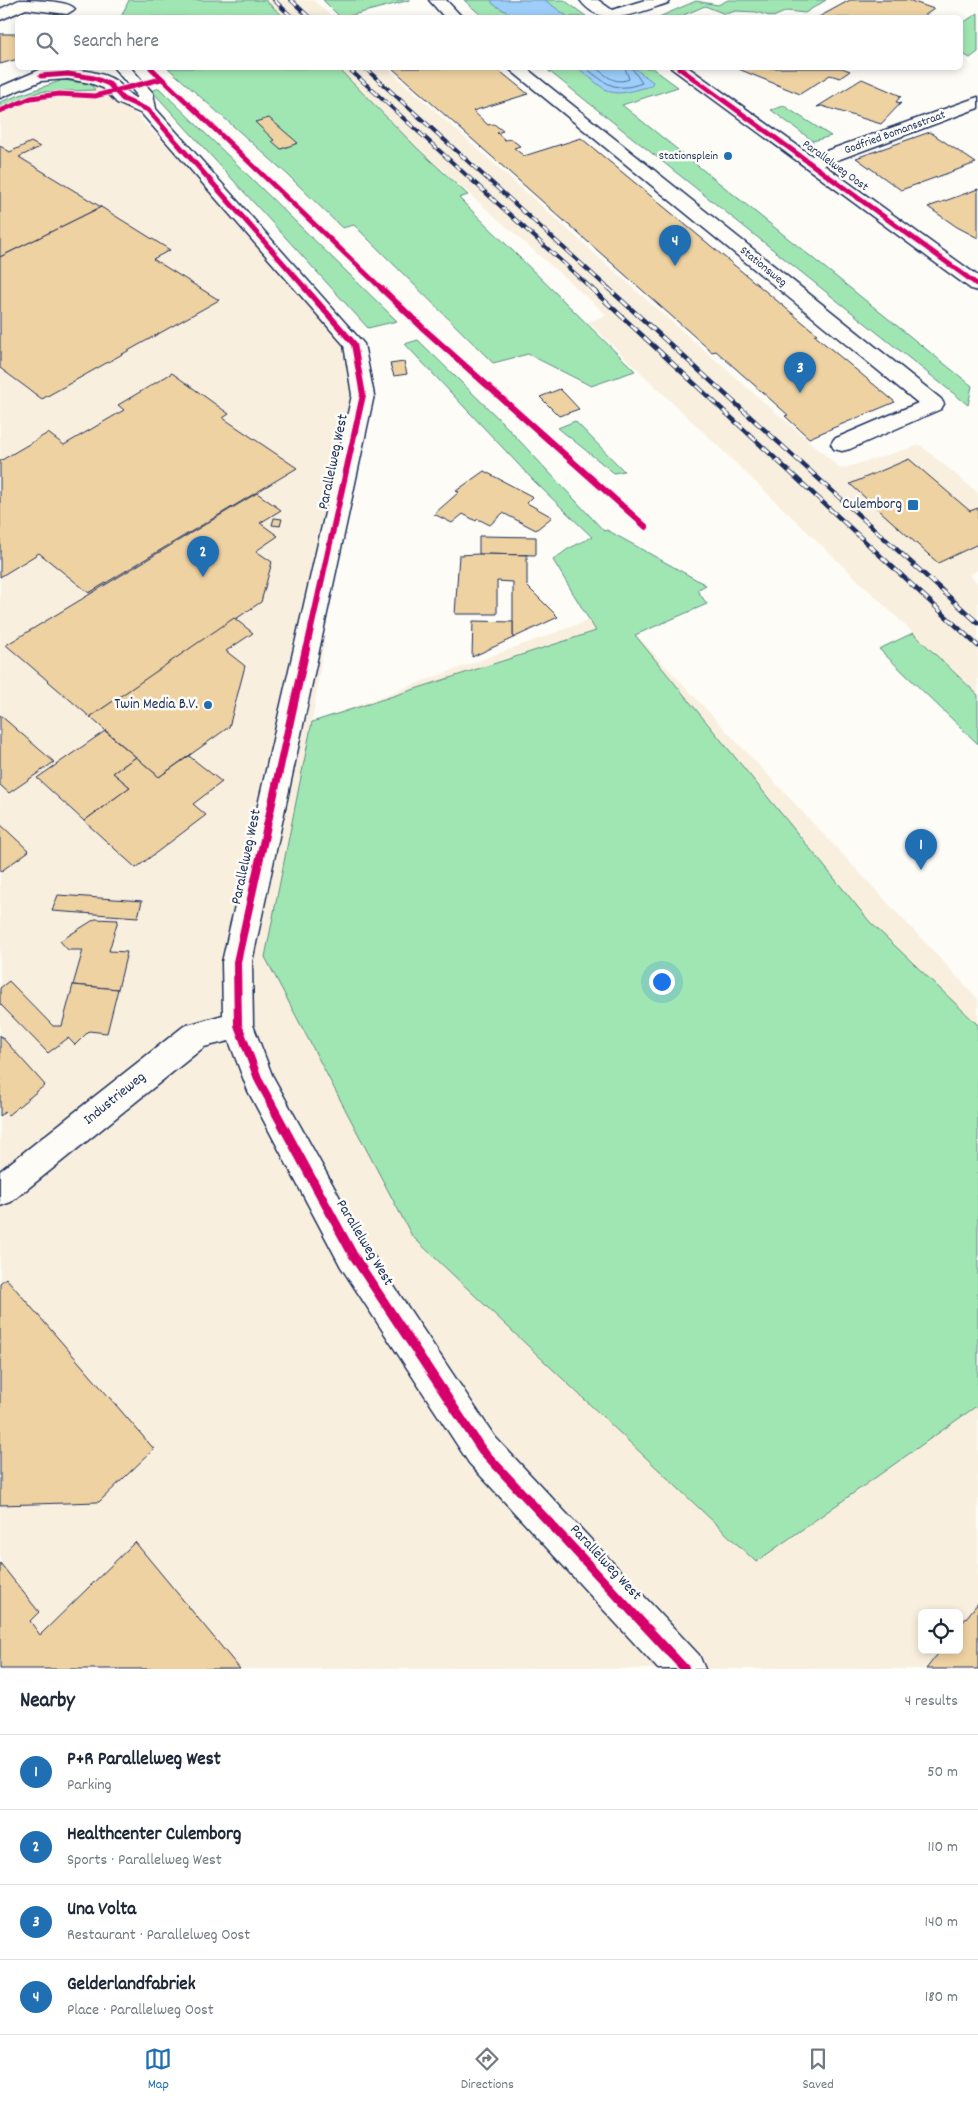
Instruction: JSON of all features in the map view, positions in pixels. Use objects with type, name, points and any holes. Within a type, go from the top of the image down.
[{"type":"street","points":[[436,0],[452,15]]},
{"type":"street","points":[[588,0],[608,15]]},
{"type":"street","points":[[617,15],[662,0]]},
{"type":"street","points":[[0,16],[26,2],[70,6]]},
{"type":"street","points":[[0,93],[52,70]]},
{"type":"street","name":"Parallelweg West","points":[[124,70],[144,93],[148,110]]},
{"type":"street","name":"Stationsweg","points":[[518,70],[933,404],[842,444]]},
{"type":"street","name":"Parallelweg Oost","points":[[682,70],[978,285]]},
{"type":"street","name":"Parallelweg West","points":[[40,76],[68,74],[94,78],[109,84],[123,99],[148,110],[354,344],[363,395],[238,962],[238,1025],[259,1081],[353,1255],[482,1450],[685,1669]]},
{"type":"street","name":"Godfried Bomansstraat","points":[[811,163],[978,102]]},
{"type":"street","name":"Industrieweg","points":[[0,1191],[195,1036],[238,1025]]},
{"type":"shaded area","points":[[265,0],[313,0],[331,15],[282,15]]},
{"type":"shaded area","points":[[92,70],[367,350],[312,722],[614,611],[978,999],[978,1669],[0,1669],[0,108]]},
{"type":"shaded area","points":[[340,70],[389,70],[657,309],[841,469],[920,445],[978,493],[978,570],[969,575],[978,583],[978,695],[588,322],[607,315],[418,149]]},
{"type":"green space","points":[[129,0],[265,0],[282,15],[122,15]]},
{"type":"green space","points":[[323,0],[410,0],[352,15],[338,15]]},
{"type":"green space","points":[[464,0],[564,0],[584,15],[481,15]]},
{"type":"green space","points":[[728,0],[826,0],[805,13],[787,11],[778,15],[766,15],[756,12],[736,11],[725,14],[705,6],[684,15],[664,15],[696,1],[718,5]]},
{"type":"green space","points":[[978,13],[978,52],[970,58],[963,54],[963,23]]},
{"type":"green space","points":[[170,70],[340,70],[418,149],[468,195],[459,198],[635,371],[591,386],[528,354],[493,363],[354,225],[342,228],[287,174]]},
{"type":"green space","points":[[548,70],[655,70],[678,87],[622,105],[972,386],[968,405]]},
{"type":"green space","points":[[63,80],[91,84],[95,90],[39,92],[0,108],[0,102]]},
{"type":"green space","points":[[159,88],[397,321],[368,328],[152,91]]},
{"type":"green space","points":[[784,106],[831,136],[813,141],[771,110]]},
{"type":"green space","points":[[418,340],[501,421],[604,531],[607,530],[706,585],[697,590],[707,604],[635,635],[870,922],[978,1025],[978,1405],[756,1562],[412,1236],[265,957],[312,722],[596,631],[553,560],[568,549],[592,537],[534,481],[405,344]]},
{"type":"green space","points":[[575,421],[624,471],[614,473],[558,428]]},
{"type":"green space","points":[[913,633],[978,695],[978,744],[879,649]]},
{"type":"water","points":[[491,0],[545,0],[565,15],[512,15],[493,4]]},
{"type":"water","points":[[580,70],[637,70],[653,82],[651,86],[618,93],[611,92]]},
{"type":"building","points":[[850,0],[908,0],[934,9],[925,15],[822,15]]},
{"type":"building","points":[[0,34],[15,34],[15,60],[0,64]]},
{"type":"building","points":[[394,70],[498,70],[528,94],[473,111],[488,125],[494,124],[503,131],[497,133],[505,140],[511,139],[520,146],[514,148],[524,156],[581,138],[817,334],[814,335],[895,402],[809,438],[785,416],[788,415],[716,351],[712,352]]},
{"type":"building","points":[[741,70],[850,71],[840,78],[830,75],[800,94]]},
{"type":"building","points":[[862,79],[901,96],[896,102],[901,103],[881,124],[822,106],[817,107]]},
{"type":"building","points":[[269,118],[298,143],[281,149],[255,122]]},
{"type":"building","points":[[930,132],[976,163],[901,190],[856,158]]},
{"type":"building","points":[[31,142],[40,147],[19,157],[101,207],[0,257],[0,146],[10,152]]},
{"type":"building","points":[[978,189],[978,238],[957,227],[928,207]]},
{"type":"building","points":[[101,207],[170,250],[153,259],[219,300],[42,399],[0,368],[0,257]]},
{"type":"building","points":[[404,362],[407,374],[394,376],[390,364]]},
{"type":"building","points":[[172,373],[229,414],[223,418],[297,468],[89,593],[39,553],[0,577],[0,461],[48,433],[64,445],[124,410],[118,405]]},
{"type":"building","points":[[560,389],[579,409],[559,416],[540,397]]},
{"type":"building","points":[[909,459],[970,511],[978,508],[978,544],[938,563],[850,484]]},
{"type":"building","points":[[484,471],[533,497],[527,503],[552,517],[536,530],[503,513],[490,525],[478,519],[476,521],[463,514],[452,523],[434,514],[459,492],[456,491]]},
{"type":"building","points":[[257,493],[281,510],[260,523],[278,536],[256,551],[272,562],[261,602],[90,717],[6,645]]},
{"type":"building","points":[[274,518],[282,519],[280,526],[272,525]]},
{"type":"building","points":[[479,536],[536,537],[536,555],[479,554]]},
{"type":"building","points":[[459,555],[527,555],[527,586],[558,617],[513,638],[513,582],[497,581],[497,614],[455,614]]},
{"type":"building","points":[[234,618],[253,633],[226,651],[245,666],[229,727],[159,777],[90,717]]},
{"type":"building","points":[[473,621],[513,622],[513,638],[472,657]]},
{"type":"building","points":[[0,715],[54,762],[9,793],[0,785]]},
{"type":"building","points":[[105,731],[136,757],[113,773],[130,787],[84,821],[37,778]]},
{"type":"building","points":[[189,756],[222,782],[193,804],[206,815],[136,868],[84,821],[130,787],[113,773],[136,757],[159,777]]},
{"type":"building","points":[[0,824],[29,851],[0,872]]},
{"type":"building","points":[[58,895],[142,901],[138,917],[52,911]]},
{"type":"building","points":[[95,919],[118,920],[109,951],[127,952],[118,989],[73,985],[83,950],[68,950],[60,941]]},
{"type":"building","points":[[9,981],[53,1026],[62,1026],[73,985],[118,989],[107,1033],[89,1031],[75,1045],[68,1038],[48,1053],[0,1004],[0,988]]},
{"type":"building","points":[[0,1035],[45,1085],[8,1115],[5,1112],[0,1116]]},
{"type":"building","points":[[6,1278],[154,1449],[99,1502],[0,1505],[0,1283]]},
{"type":"building","points":[[135,1542],[240,1669],[0,1669],[0,1563],[39,1612],[30,1621],[40,1635]]},
{"type":"building","points":[[978,1603],[978,1669],[926,1669],[938,1654],[963,1654],[963,1622]]},
{"type":"railway","points":[[274,0],[290,15]]},
{"type":"railway","points":[[291,0],[307,15]]},
{"type":"railway","points":[[350,70],[592,289]]},
{"type":"railway","points":[[367,70],[609,289]]},
{"type":"railway","points":[[591,288],[978,646]]},
{"type":"railway","points":[[608,288],[978,623]]},
{"type":"cycle path","points":[[153,70],[425,330],[646,527]]},
{"type":"cycle path","points":[[682,70],[978,285]]},
{"type":"cycle path","points":[[41,76],[68,74],[94,78],[109,84],[123,99],[148,110],[354,344],[363,395],[237,962],[238,1025],[259,1081],[353,1255],[482,1450],[685,1669]]},
{"type":"cycle path","points":[[0,111],[31,98],[59,94],[95,96],[161,79]]},
{"type":"place","name":"Stationsplein","points":[[728,156]]},
{"type":"place","name":"Gelderlandfabriek","points":[[675,266]]},
{"type":"place","name":"Una Volta","points":[[800,393]]},
{"type":"place","name":"Culemborg","points":[[913,505]]},
{"type":"place","name":"Healthcenter Culemborg","points":[[203,577]]},
{"type":"place","name":"Twin Media B.V.","points":[[208,705]]},
{"type":"place","name":"P+R Parallelweg West","points":[[921,870]]}]
